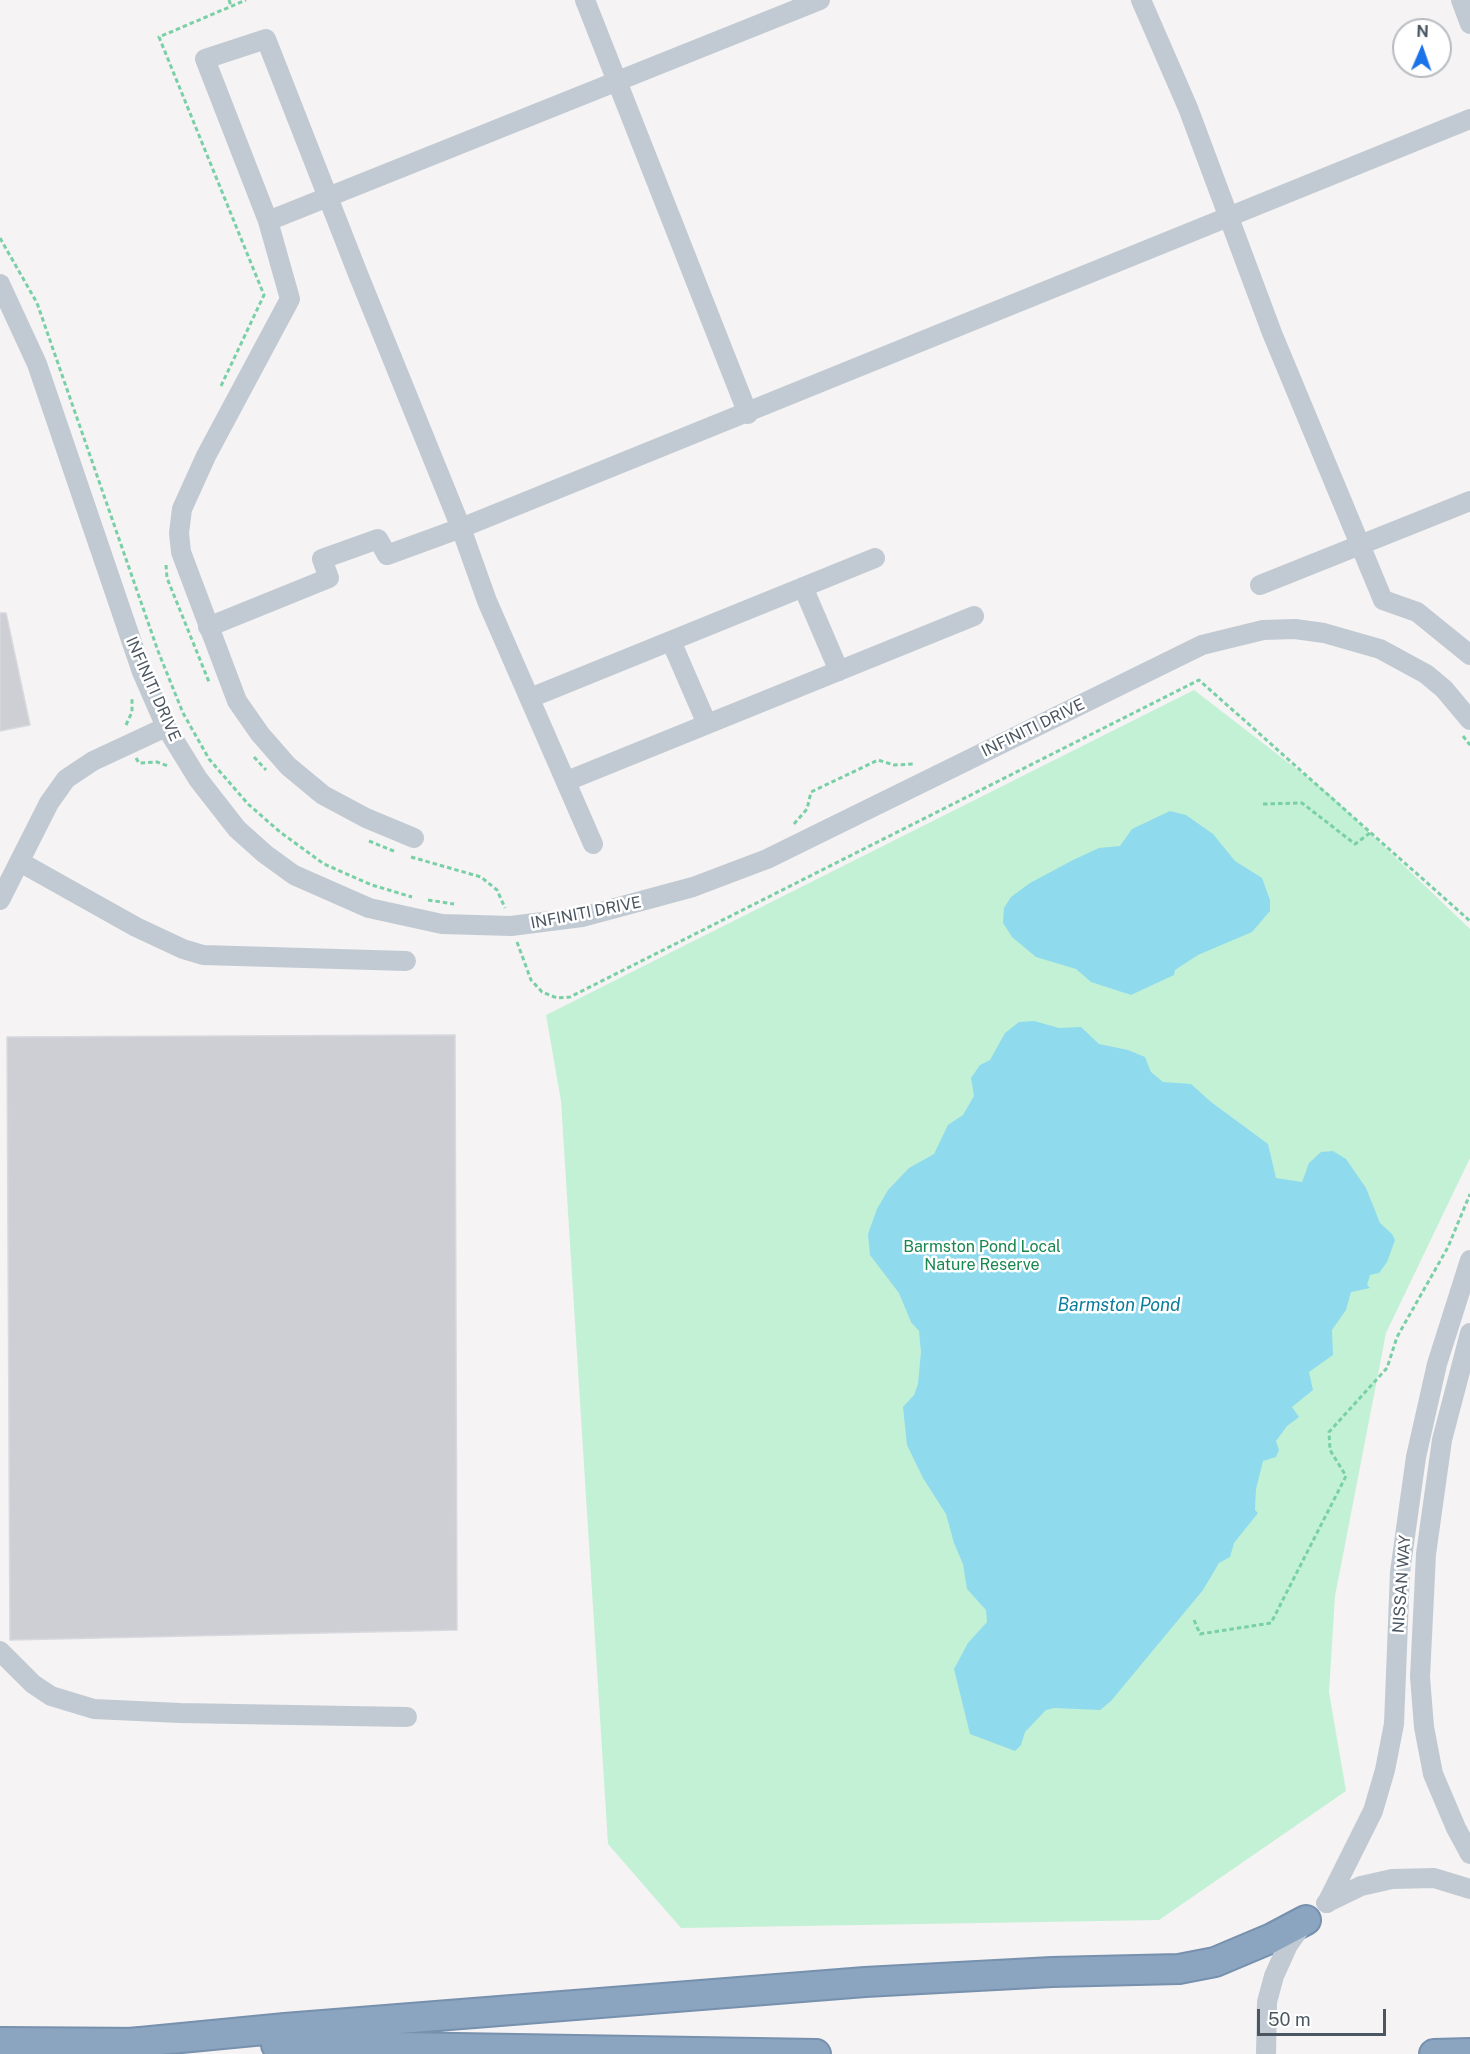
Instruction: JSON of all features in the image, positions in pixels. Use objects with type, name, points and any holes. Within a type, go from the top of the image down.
[{"type":"highway","points":[[130,2043],[285,2028],[865,1982],[1052,1972],[1179,1969],[1215,1962],[1272,1938],[1316,1911]]},
{"type":"highway","points":[[0,2042],[816,2054]]},
{"type":"highway","points":[[1434,2054],[1470,2053]]},
{"type":"street","points":[[585,0],[748,414]]},
{"type":"street","points":[[268,221],[820,0]]},
{"type":"street","points":[[1141,0],[1230,217],[1272,333],[1383,600],[1417,612],[1470,655]]},
{"type":"street","points":[[1461,0],[1470,24]]},
{"type":"street","points":[[414,838],[366,818],[323,795],[288,766],[260,734],[237,701],[181,552],[182,509],[207,456],[290,299],[268,221],[205,59],[266,39],[488,600],[593,844]]},
{"type":"street","points":[[208,627],[329,578],[322,559],[378,539],[387,555],[461,528],[748,414],[1470,119]]},
{"type":"street","name":"INFINITI DRIVE","points":[[0,284],[37,364],[138,662],[166,727],[198,779],[237,829],[265,854],[294,875],[369,908],[442,924],[486,927],[541,924],[582,917],[693,887],[746,867],[1202,645],[1235,635],[1263,630],[1295,629],[1355,640],[1407,662],[1444,689],[1470,720]]},
{"type":"street","points":[[1260,585],[1470,501]]},
{"type":"street","points":[[530,698],[875,558]]},
{"type":"street","points":[[803,587],[840,670]]},
{"type":"street","points":[[567,781],[974,616]]},
{"type":"street","points":[[671,640],[707,724]]},
{"type":"street","points":[[0,900],[50,802],[66,779],[93,761],[166,727]]},
{"type":"street","points":[[20,861],[136,927],[183,949],[203,955],[406,961]]},
{"type":"street","name":"NISSAN WAY","points":[[1266,2054],[1267,2002],[1274,1976],[1288,1944],[1316,1911],[1373,1811],[1385,1770],[1394,1724],[1401,1572],[1416,1457],[1437,1364],[1470,1260]]},
{"type":"street","name":"NISSAN WAY","points":[[1470,1333],[1466,1356],[1442,1440],[1426,1554],[1420,1677],[1424,1727],[1433,1774],[1470,1854]]},
{"type":"street","points":[[0,1651],[33,1684],[51,1696],[94,1709],[180,1713],[407,1716]]},
{"type":"street","points":[[1316,1911],[1361,1886],[1392,1879],[1434,1878],[1470,1889]]},
{"type":"path","points":[[229,0],[231,6],[246,0]]},
{"type":"path","points":[[0,238],[21,270],[38,303],[158,651],[183,713],[209,759],[248,804],[280,832],[324,864],[392,891],[461,905]]},
{"type":"path","points":[[793,825],[807,809],[811,792],[878,760],[903,766],[920,763]]},
{"type":"path","points":[[1263,804],[1302,803],[1355,844],[1370,833]]},
{"type":"path","points":[[494,907],[513,906]]},
{"type":"path","points":[[1194,1620],[1200,1634],[1271,1623],[1346,1476],[1330,1450],[1329,1432],[1387,1368],[1397,1337],[1448,1247],[1470,1194]]},
{"type":"green space","name":"Barmston Pond Local Nature Reserve","points":[[1194,690],[1329,794],[1470,929],[1470,1158],[1386,1333],[1335,1596],[1329,1692],[1346,1791],[1159,1920],[681,1928],[608,1844],[561,1101],[546,1015]]},
{"type":"water","points":[[1170,811],[1186,815],[1213,834],[1235,861],[1262,878],[1270,900],[1270,911],[1252,932],[1198,955],[1175,970],[1174,975],[1131,995],[1091,982],[1076,969],[1036,957],[1012,937],[1003,923],[1004,908],[1011,897],[1030,883],[1073,860],[1099,848],[1120,846],[1132,829]]},
{"type":"water","name":"Barmston Pond","points":[[1034,1021],[1059,1028],[1081,1027],[1099,1044],[1128,1050],[1145,1057],[1151,1072],[1163,1082],[1191,1084],[1211,1102],[1268,1144],[1276,1178],[1302,1182],[1309,1163],[1321,1152],[1333,1151],[1346,1159],[1366,1188],[1380,1223],[1395,1240],[1387,1262],[1379,1273],[1370,1275],[1367,1285],[1370,1288],[1351,1292],[1346,1310],[1332,1330],[1333,1355],[1309,1372],[1313,1390],[1292,1407],[1299,1417],[1287,1426],[1276,1441],[1279,1450],[1276,1457],[1263,1461],[1256,1489],[1255,1510],[1258,1513],[1234,1543],[1230,1557],[1219,1563],[1203,1590],[1111,1701],[1100,1710],[1054,1708],[1046,1710],[1025,1732],[1021,1745],[1015,1751],[970,1734],[954,1669],[968,1643],[987,1622],[986,1610],[967,1589],[963,1564],[946,1514],[923,1478],[907,1445],[903,1407],[914,1395],[918,1384],[921,1352],[919,1331],[911,1322],[899,1293],[870,1255],[868,1234],[877,1209],[888,1190],[909,1168],[934,1154],[948,1125],[963,1115],[974,1096],[971,1078],[980,1065],[990,1060],[1005,1033],[1019,1022]]},
{"type":"building","points":[[0,613],[6,613],[30,725],[0,731]]},
{"type":"building","points":[[455,1035],[457,1630],[10,1640],[7,1037]]}]
